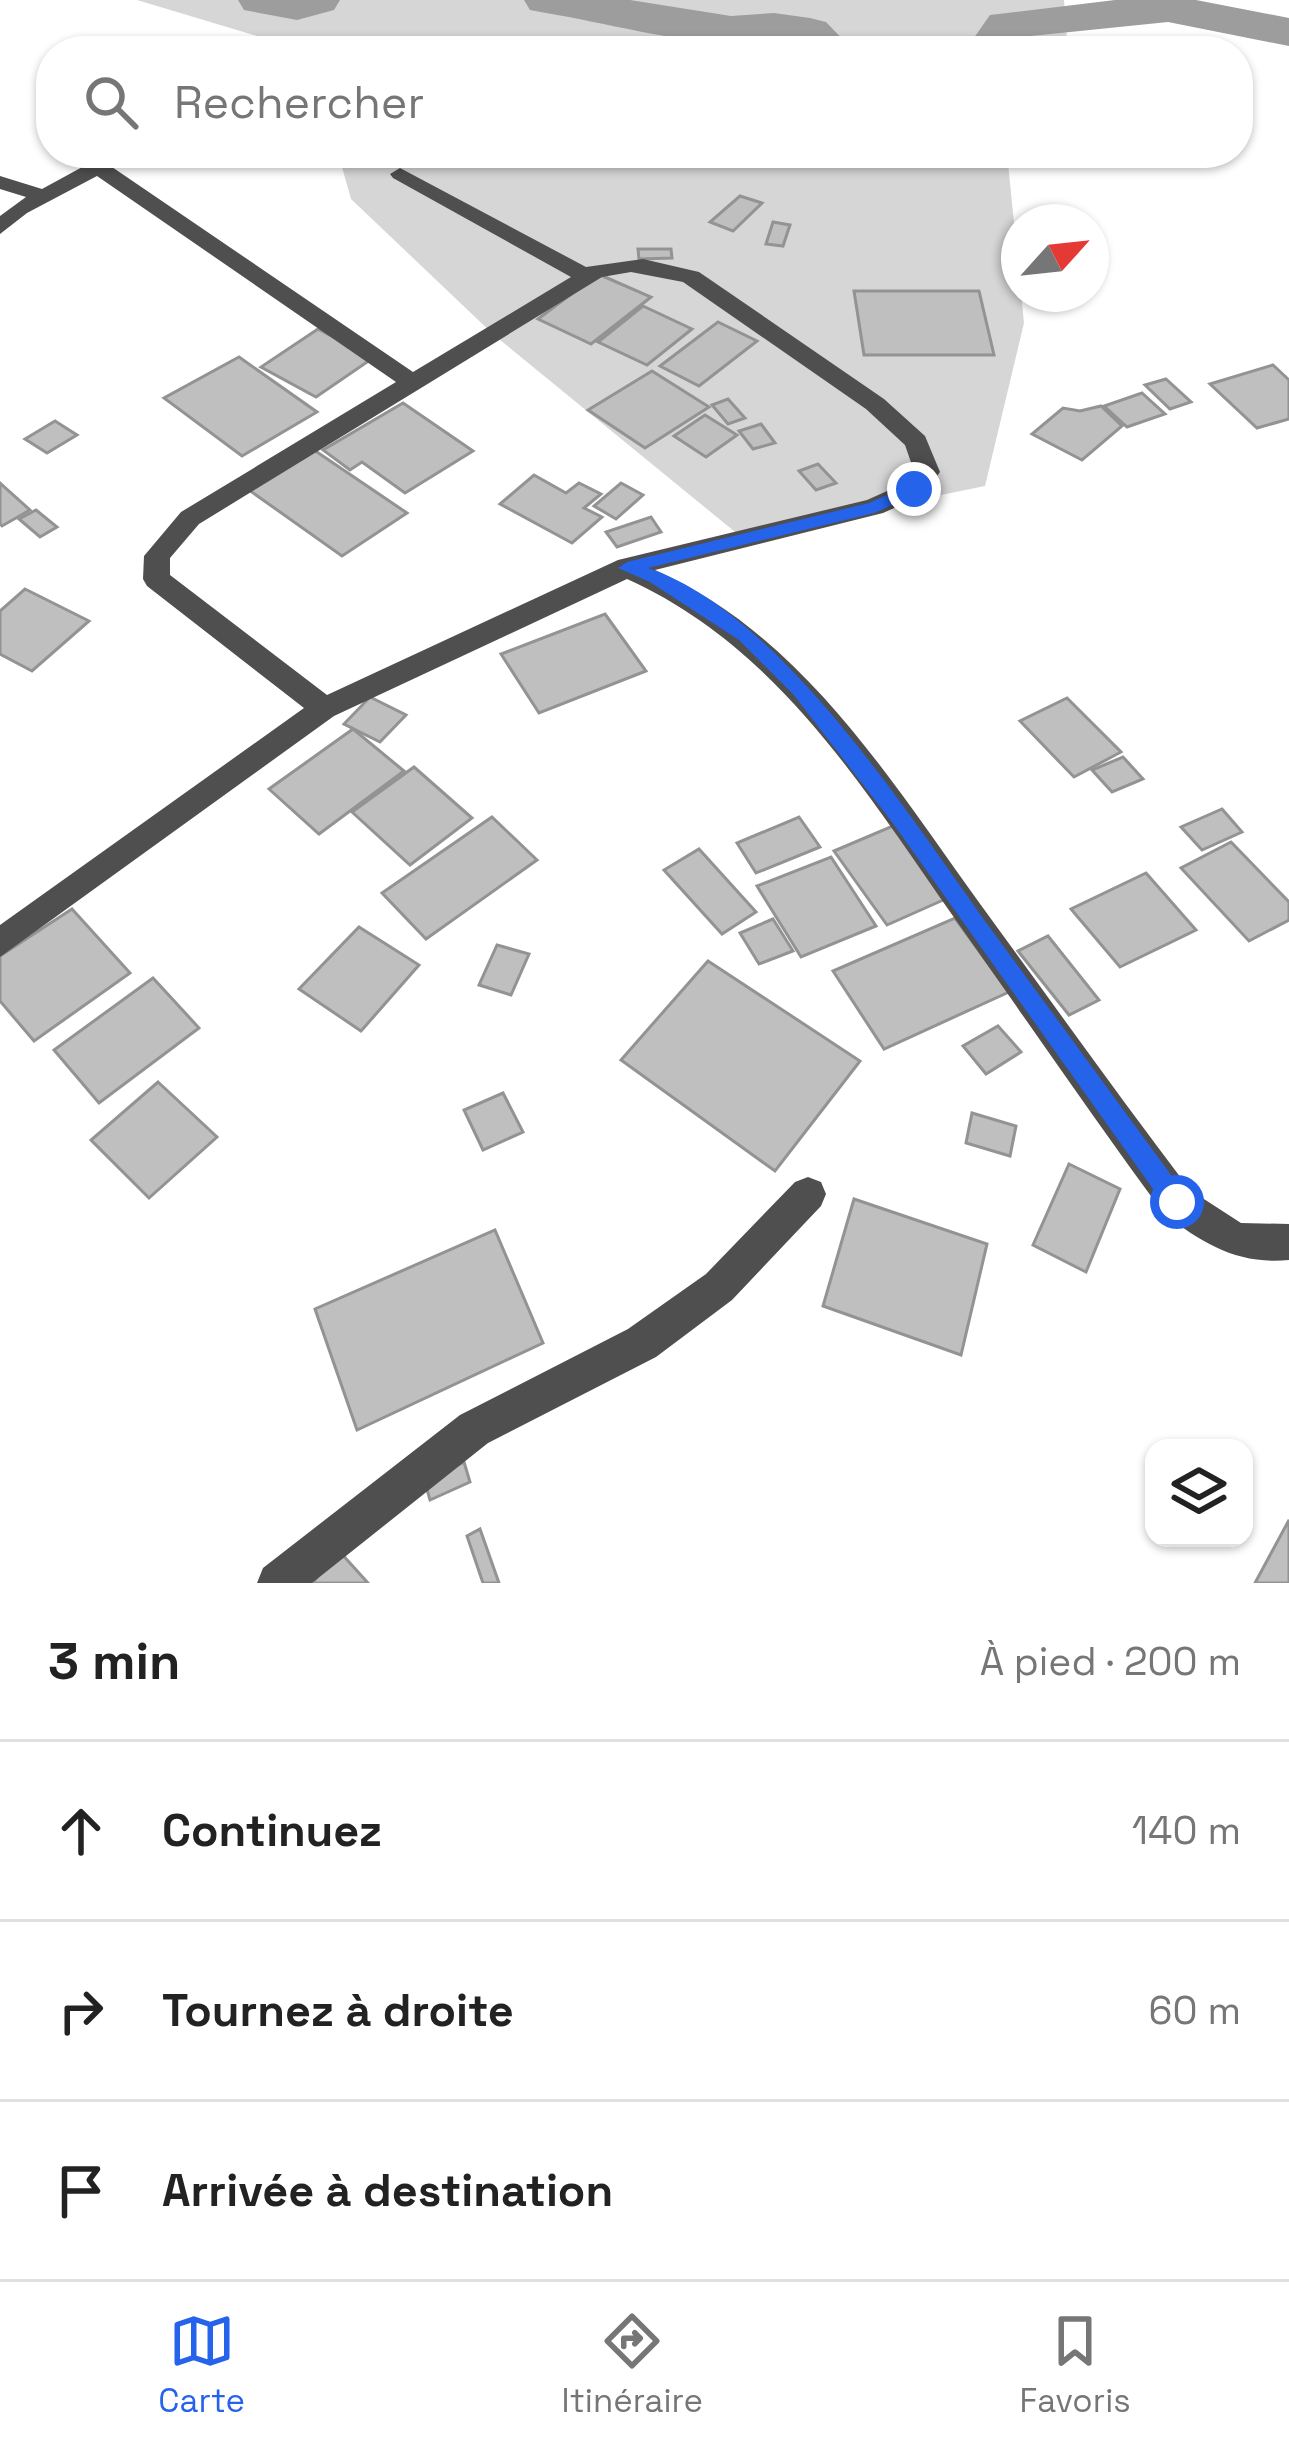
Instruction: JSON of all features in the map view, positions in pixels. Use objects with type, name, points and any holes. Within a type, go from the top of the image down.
[{"type":"street","points":[[0,228],[94,168]]},
{"type":"street","points":[[101,168],[413,382]]},
{"type":"street","points":[[400,174],[586,276]]},
{"type":"street","points":[[0,182],[44,196]]},
{"type":"street","points":[[0,943],[324,708],[627,568],[874,507],[914,489],[927,472],[916,442],[875,404],[691,277],[666,266],[641,265],[586,276],[190,518],[157,556],[156,579],[324,708]]},
{"type":"street","points":[[627,568],[656,578],[745,635],[799,689],[912,835],[1177,1202],[1225,1237],[1252,1247],[1289,1242]]},
{"type":"street","points":[[278,1583],[474,1429],[642,1343],[719,1287],[808,1195]]},
{"type":"shaded area","points":[[137,0],[1064,0],[1067,36],[257,36]]},
{"type":"shaded area","points":[[342,168],[1008,168],[1012,204],[1001,204],[1001,312],[1023,312],[1024,323],[985,486],[740,536],[494,335],[351,199]]},
{"type":"building","points":[[740,196],[762,203],[733,231],[710,222]]},
{"type":"building","points":[[773,222],[790,225],[783,246],[766,244]]},
{"type":"building","points":[[638,249],[671,249],[672,258],[639,259]]},
{"type":"building","points":[[598,274],[651,297],[591,344],[538,319]]},
{"type":"building","points":[[854,291],[979,291],[994,355],[864,355]]},
{"type":"building","points":[[643,306],[692,329],[647,365],[598,342]]},
{"type":"building","points":[[718,322],[757,341],[699,386],[660,366]]},
{"type":"building","points":[[318,329],[373,358],[316,397],[261,367]]},
{"type":"building","points":[[239,357],[317,412],[242,456],[164,398]]},
{"type":"building","points":[[1273,365],[1289,380],[1289,419],[1257,428],[1210,384]]},
{"type":"building","points":[[652,371],[709,407],[645,448],[588,410]]},
{"type":"building","points":[[1166,379],[1191,402],[1170,409],[1145,385]]},
{"type":"building","points":[[1142,393],[1165,414],[1127,427],[1104,406]]},
{"type":"building","points":[[728,399],[745,418],[728,424],[712,405]]},
{"type":"building","points":[[403,403],[473,451],[405,493],[362,462],[350,470],[323,450]]},
{"type":"building","points":[[1101,406],[1122,426],[1082,460],[1032,434],[1063,408],[1080,411]]},
{"type":"building","points":[[705,415],[737,435],[706,457],[674,436]]},
{"type":"building","points":[[55,421],[77,435],[47,453],[25,439]]},
{"type":"building","points":[[761,424],[775,443],[753,449],[739,431]]},
{"type":"building","points":[[314,450],[407,513],[342,556],[249,490]]},
{"type":"building","points":[[818,464],[836,483],[816,490],[799,471]]},
{"type":"building","points":[[534,475],[566,493],[579,483],[601,494],[584,508],[602,517],[572,543],[500,504]]},
{"type":"building","points":[[0,483],[30,510],[2,526],[0,524]]},
{"type":"building","points":[[621,483],[643,495],[616,519],[594,506]]},
{"type":"building","points":[[36,510],[57,527],[40,537],[19,519]]},
{"type":"building","points":[[651,517],[661,532],[617,547],[606,532]]},
{"type":"building","points":[[25,589],[89,621],[32,671],[0,654],[0,611]]},
{"type":"building","points":[[605,614],[646,671],[539,713],[501,654]]},
{"type":"building","points":[[370,697],[406,715],[380,742],[344,724]]},
{"type":"building","points":[[1067,698],[1121,752],[1074,777],[1020,721]]},
{"type":"building","points":[[353,729],[404,771],[319,834],[269,789]]},
{"type":"building","points":[[1123,757],[1143,779],[1112,792],[1092,770]]},
{"type":"building","points":[[414,767],[472,818],[410,865],[352,812]]},
{"type":"building","points":[[1222,809],[1242,832],[1202,850],[1181,827]]},
{"type":"building","points":[[492,817],[537,860],[426,939],[382,893]]},
{"type":"building","points":[[799,817],[820,847],[756,873],[737,843]]},
{"type":"building","points":[[895,825],[950,897],[887,925],[834,851]]},
{"type":"building","points":[[1231,842],[1289,902],[1289,920],[1249,941],[1181,868]]},
{"type":"building","points":[[699,849],[756,912],[722,934],[664,870]]},
{"type":"building","points":[[831,857],[876,926],[801,957],[757,886]]},
{"type":"building","points":[[1146,873],[1196,930],[1120,967],[1071,909]]},
{"type":"building","points":[[72,909],[130,973],[34,1041],[0,1001],[0,956]]},
{"type":"building","points":[[955,918],[1009,992],[884,1049],[833,971]]},
{"type":"building","points":[[773,919],[793,951],[759,964],[740,933]]},
{"type":"building","points":[[359,927],[419,965],[361,1031],[299,989]]},
{"type":"building","points":[[1048,936],[1099,1000],[1069,1015],[1018,951]]},
{"type":"building","points":[[497,945],[529,954],[511,995],[479,985]]},
{"type":"building","points":[[708,961],[860,1061],[775,1171],[621,1060]]},
{"type":"building","points":[[153,978],[199,1028],[99,1103],[54,1050]]},
{"type":"building","points":[[998,1026],[1021,1052],[986,1074],[963,1046]]},
{"type":"building","points":[[158,1082],[217,1137],[149,1198],[91,1140]]},
{"type":"building","points":[[503,1093],[523,1132],[483,1150],[464,1110]]},
{"type":"building","points":[[972,1113],[1016,1126],[1010,1156],[966,1143]]},
{"type":"building","points":[[1069,1164],[1120,1189],[1086,1272],[1033,1245]]},
{"type":"building","points":[[854,1199],[987,1244],[961,1355],[823,1306]]},
{"type":"building","points":[[495,1230],[543,1343],[357,1430],[315,1309]]},
{"type":"building","points":[[464,1462],[470,1482],[430,1500],[424,1479]]},
{"type":"building","points":[[1289,1520],[1289,1583],[1255,1583]]},
{"type":"building","points":[[480,1529],[499,1583],[483,1583],[467,1536]]},
{"type":"building","points":[[340,1552],[368,1583],[312,1583]]},
{"type":"waterway","points":[[260,0],[297,6],[318,0]]},
{"type":"waterway","points":[[546,0],[731,30],[774,27],[814,36]]},
{"type":"waterway","points":[[998,36],[1006,25],[1168,8],[1289,32]]},
{"type":"route","points":[[914,489],[874,507],[627,568],[656,578],[745,635],[799,689],[898,816],[1177,1202]]}]
